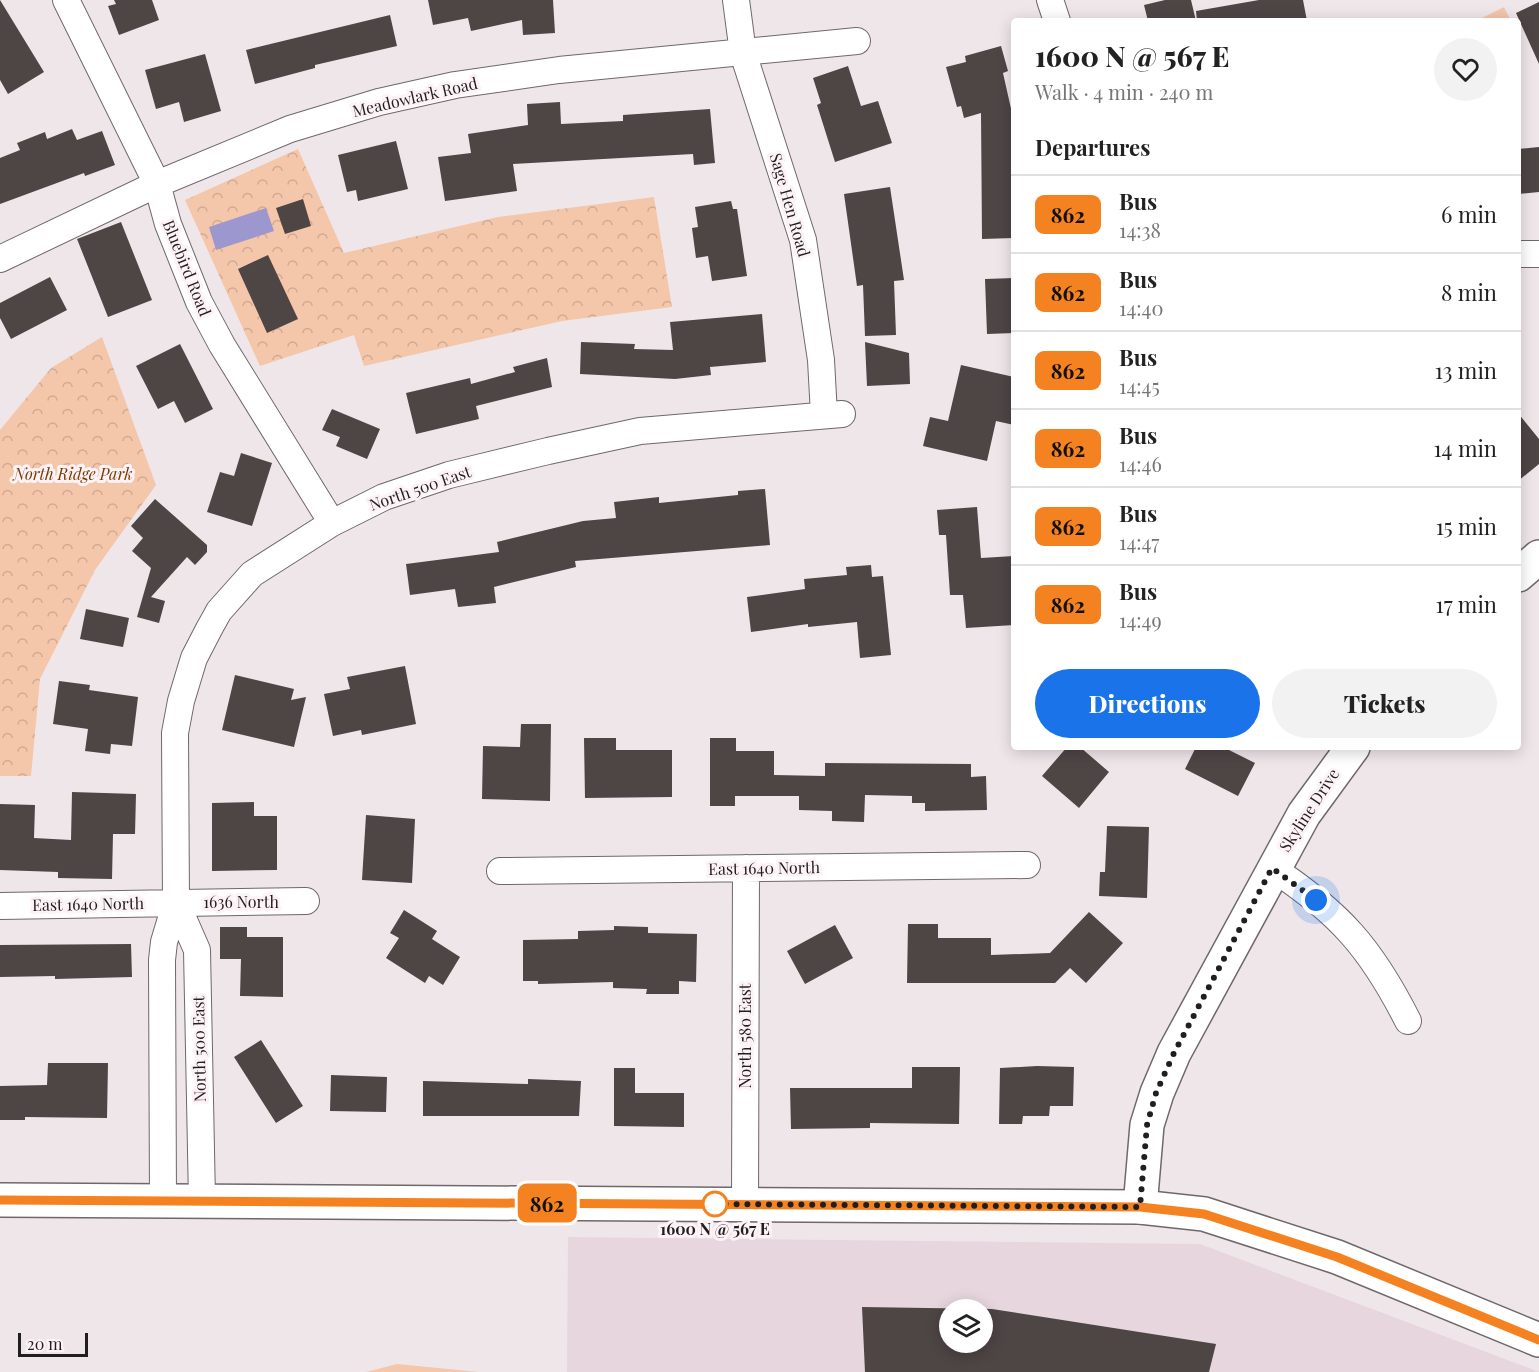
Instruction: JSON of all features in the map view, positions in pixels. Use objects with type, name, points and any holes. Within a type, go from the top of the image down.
[{"type":"main road","points":[[1521,572],[1539,557]]},
{"type":"main road","name":"Skyline Drive","points":[[1140,1207],[1147,1125],[1156,1093],[1174,1053],[1272,868],[1304,814],[1351,750]]},
{"type":"main road","points":[[0,1200],[1140,1207],[1204,1214],[1337,1257],[1539,1340]]},
{"type":"street","name":"Bluebird Road","points":[[66,0],[157,184],[168,224],[199,302],[222,345],[332,523]]},
{"type":"street","name":"Sage Hen Road","points":[[736,0],[743,53],[803,240],[821,360],[833,414]]},
{"type":"street","points":[[1050,0],[1056,18]]},
{"type":"street","name":"Meadowlark Road","points":[[0,259],[157,184],[290,129],[379,102],[455,85],[559,70],[857,40]]},
{"type":"street","points":[[1521,254],[1539,254]]},
{"type":"street","name":"North 500 East","points":[[163,1200],[162,960],[164,942],[176,902],[175,733],[194,658],[219,611],[252,574],[332,523],[391,494],[449,476],[548,451],[640,432],[833,414]]},
{"type":"street","name":"East 1640 North","points":[[500,872],[1027,865]]},
{"type":"street","name":"North 580 East","points":[[745,1204],[746,868]]},
{"type":"street","points":[[1272,868],[1303,888],[1343,922],[1385,976],[1408,1021]]},
{"type":"street","name":"North 500 East","points":[[176,902],[197,951],[202,1200]]},
{"type":"street","name":"1636 North","points":[[176,902],[306,902]]},
{"type":"street","name":"East 1640 North","points":[[0,906],[176,902]]},
{"type":"shaded area","points":[[266,208],[274,231],[216,250],[209,227]]},
{"type":"shaded area","points":[[568,1237],[1200,1244],[1539,1372],[567,1372]]},
{"type":"green space","points":[[1504,7],[1510,18],[1482,18]]},
{"type":"green space","points":[[298,149],[344,253],[498,217],[654,197],[672,307],[562,321],[364,366],[354,335],[260,366],[185,200]]},
{"type":"green space","name":"North Ridge Park","points":[[102,337],[156,485],[95,570],[40,679],[31,776],[0,776],[0,430],[51,368]]},
{"type":"green space","points":[[397,1364],[479,1372],[366,1372]]},
{"type":"building","points":[[0,0],[44,72],[8,94],[0,80]]},
{"type":"building","points":[[114,0],[152,0],[159,20],[119,35],[108,6],[116,4]]},
{"type":"building","points":[[428,0],[553,0],[555,33],[523,35],[522,20],[471,31],[468,18],[433,25]]},
{"type":"building","points":[[1165,0],[1191,0],[1195,18],[1147,18],[1144,5]]},
{"type":"building","points":[[1259,0],[1303,0],[1306,18],[1197,18],[1196,11]]},
{"type":"building","points":[[1539,2],[1539,64],[1521,24],[1521,18],[1518,18],[1516,13]]},
{"type":"building","points":[[390,15],[397,46],[315,65],[315,68],[255,84],[246,50]]},
{"type":"building","points":[[1001,46],[1008,71],[1003,73],[1011,109],[1011,238],[982,239],[981,113],[964,118],[961,106],[957,107],[946,67],[966,62],[965,56]]},
{"type":"building","points":[[205,54],[221,111],[184,122],[179,102],[156,109],[145,70]]},
{"type":"building","points":[[848,66],[861,106],[878,101],[892,143],[835,162],[817,105],[821,103],[813,78]]},
{"type":"building","points":[[560,102],[561,124],[623,121],[623,115],[710,109],[715,163],[694,165],[693,154],[513,164],[517,191],[445,201],[438,157],[471,153],[468,134],[528,125],[527,104]]},
{"type":"building","points":[[72,129],[77,140],[102,131],[115,165],[85,176],[84,173],[0,204],[0,158],[20,150],[17,143],[45,132],[47,139]]},
{"type":"building","points":[[396,141],[408,189],[358,201],[356,190],[347,192],[338,155]]},
{"type":"building","points":[[1539,147],[1539,192],[1521,194],[1521,149]]},
{"type":"building","points":[[890,187],[904,280],[894,281],[896,335],[865,336],[863,285],[857,286],[844,194]]},
{"type":"building","points":[[303,199],[311,226],[285,234],[276,208]]},
{"type":"building","points":[[731,201],[733,209],[737,209],[747,276],[712,281],[708,256],[696,258],[692,228],[698,227],[695,207]]},
{"type":"building","points":[[121,222],[152,300],[108,317],[77,239]]},
{"type":"building","points":[[268,255],[298,319],[267,333],[238,269]]},
{"type":"building","points":[[50,277],[67,310],[11,339],[0,318],[0,303]]},
{"type":"building","points":[[1011,278],[1011,333],[987,334],[985,279]]},
{"type":"building","points":[[762,314],[766,362],[710,367],[711,375],[675,379],[580,374],[581,342],[635,344],[634,349],[673,350],[670,322]]},
{"type":"building","points":[[865,342],[909,353],[910,384],[867,386]]},
{"type":"building","points":[[180,344],[213,409],[185,423],[174,401],[158,409],[136,366]]},
{"type":"building","points":[[547,358],[552,387],[476,406],[479,419],[416,434],[406,393],[470,378],[471,384],[515,372],[513,367]]},
{"type":"building","points":[[961,365],[1011,376],[1011,424],[996,421],[987,461],[923,446],[930,417],[948,421]]},
{"type":"building","points":[[332,409],[380,429],[367,459],[336,446],[340,437],[322,430]]},
{"type":"building","points":[[1521,417],[1539,439],[1539,464],[1521,479]]},
{"type":"building","points":[[241,453],[272,463],[252,526],[207,512],[220,472],[234,476]]},
{"type":"building","points":[[765,489],[770,545],[575,561],[576,567],[494,587],[496,603],[458,607],[455,589],[410,595],[406,564],[499,552],[497,542],[583,521],[616,518],[614,502],[659,497],[659,503],[738,495],[738,491]]},
{"type":"building","points":[[155,499],[207,545],[207,552],[195,565],[187,557],[151,597],[165,601],[159,623],[137,617],[151,568],[132,551],[143,538],[131,526]]},
{"type":"building","points":[[977,507],[981,558],[1011,556],[1011,625],[966,628],[963,595],[950,595],[946,535],[939,535],[937,510]]},
{"type":"building","points":[[871,565],[872,577],[883,576],[891,655],[860,658],[857,622],[808,627],[808,624],[751,632],[747,597],[805,589],[804,579],[847,575],[846,567]]},
{"type":"building","points":[[86,609],[129,618],[123,647],[80,639]]},
{"type":"building","points":[[405,666],[416,724],[362,735],[361,730],[333,736],[324,694],[350,689],[347,677]]},
{"type":"building","points":[[235,675],[294,689],[291,700],[306,697],[294,747],[222,730]]},
{"type":"building","points":[[59,681],[90,685],[89,690],[138,697],[132,746],[111,744],[110,754],[85,751],[88,729],[53,724]]},
{"type":"building","points":[[521,724],[551,724],[550,801],[482,799],[483,746],[520,747]]},
{"type":"building","points":[[584,738],[616,738],[616,750],[672,750],[672,797],[585,798]]},
{"type":"building","points":[[710,738],[736,738],[736,751],[774,751],[774,775],[825,776],[825,763],[971,764],[971,777],[986,776],[987,810],[925,811],[925,803],[912,803],[912,796],[865,795],[864,822],[832,821],[832,811],[799,810],[799,796],[735,796],[735,806],[710,806]]},
{"type":"building","points":[[1064,750],[1083,750],[1109,772],[1079,808],[1042,776]]},
{"type":"building","points":[[1194,750],[1229,750],[1255,763],[1238,796],[1185,769]]},
{"type":"building","points":[[72,792],[136,794],[135,834],[113,834],[112,879],[58,878],[58,872],[0,870],[0,804],[35,805],[34,838],[71,840]]},
{"type":"building","points":[[254,802],[254,816],[277,816],[277,870],[212,871],[212,803]]},
{"type":"building","points":[[366,815],[415,819],[412,883],[362,880]]},
{"type":"building","points":[[1107,826],[1149,827],[1147,898],[1099,896],[1100,872],[1105,872]]},
{"type":"building","points":[[404,910],[437,931],[432,939],[460,957],[443,985],[429,976],[425,983],[386,958],[399,938],[390,933]]},
{"type":"building","points":[[1089,912],[1123,943],[1086,983],[1070,968],[1055,983],[907,983],[908,924],[938,924],[938,938],[991,938],[991,955],[1050,953]]},
{"type":"building","points":[[835,925],[853,958],[805,984],[787,951]]},
{"type":"building","points":[[614,926],[648,927],[648,933],[697,934],[696,982],[679,981],[679,994],[646,994],[647,989],[613,988],[613,982],[538,984],[538,981],[523,981],[523,940],[578,939],[578,931],[614,930]]},
{"type":"building","points":[[220,927],[247,927],[247,937],[283,937],[283,997],[240,996],[241,959],[220,959]]},
{"type":"building","points":[[131,944],[132,977],[55,979],[55,976],[0,977],[0,945]]},
{"type":"building","points":[[261,1040],[303,1106],[276,1123],[234,1057]]},
{"type":"building","points":[[48,1063],[108,1063],[107,1118],[25,1117],[25,1120],[0,1120],[0,1086],[47,1085]]},
{"type":"building","points":[[912,1067],[960,1067],[959,1124],[870,1123],[870,1128],[791,1129],[790,1088],[912,1088]]},
{"type":"building","points":[[1074,1067],[1073,1106],[1050,1106],[1049,1116],[1023,1116],[1022,1124],[999,1124],[1000,1068]]},
{"type":"building","points":[[614,1068],[635,1068],[635,1093],[684,1093],[684,1127],[614,1126]]},
{"type":"building","points":[[331,1075],[387,1077],[386,1112],[330,1111]]},
{"type":"building","points":[[528,1079],[581,1081],[579,1116],[423,1116],[423,1081],[528,1084]]},
{"type":"building","points":[[862,1307],[939,1308],[939,1353],[993,1353],[993,1309],[1216,1344],[1209,1372],[865,1372]]},
{"type":"bus line","name":"862","points":[[0,1200],[1140,1207],[1204,1214],[1337,1257],[1539,1340]]},
{"type":"place","name":"1600 N @ 567 E","points":[[715,1204]]},
{"type":"route","points":[[715,1204],[1140,1207],[1147,1125],[1156,1093],[1174,1053],[1272,868],[1303,888],[1316,900]]}]
